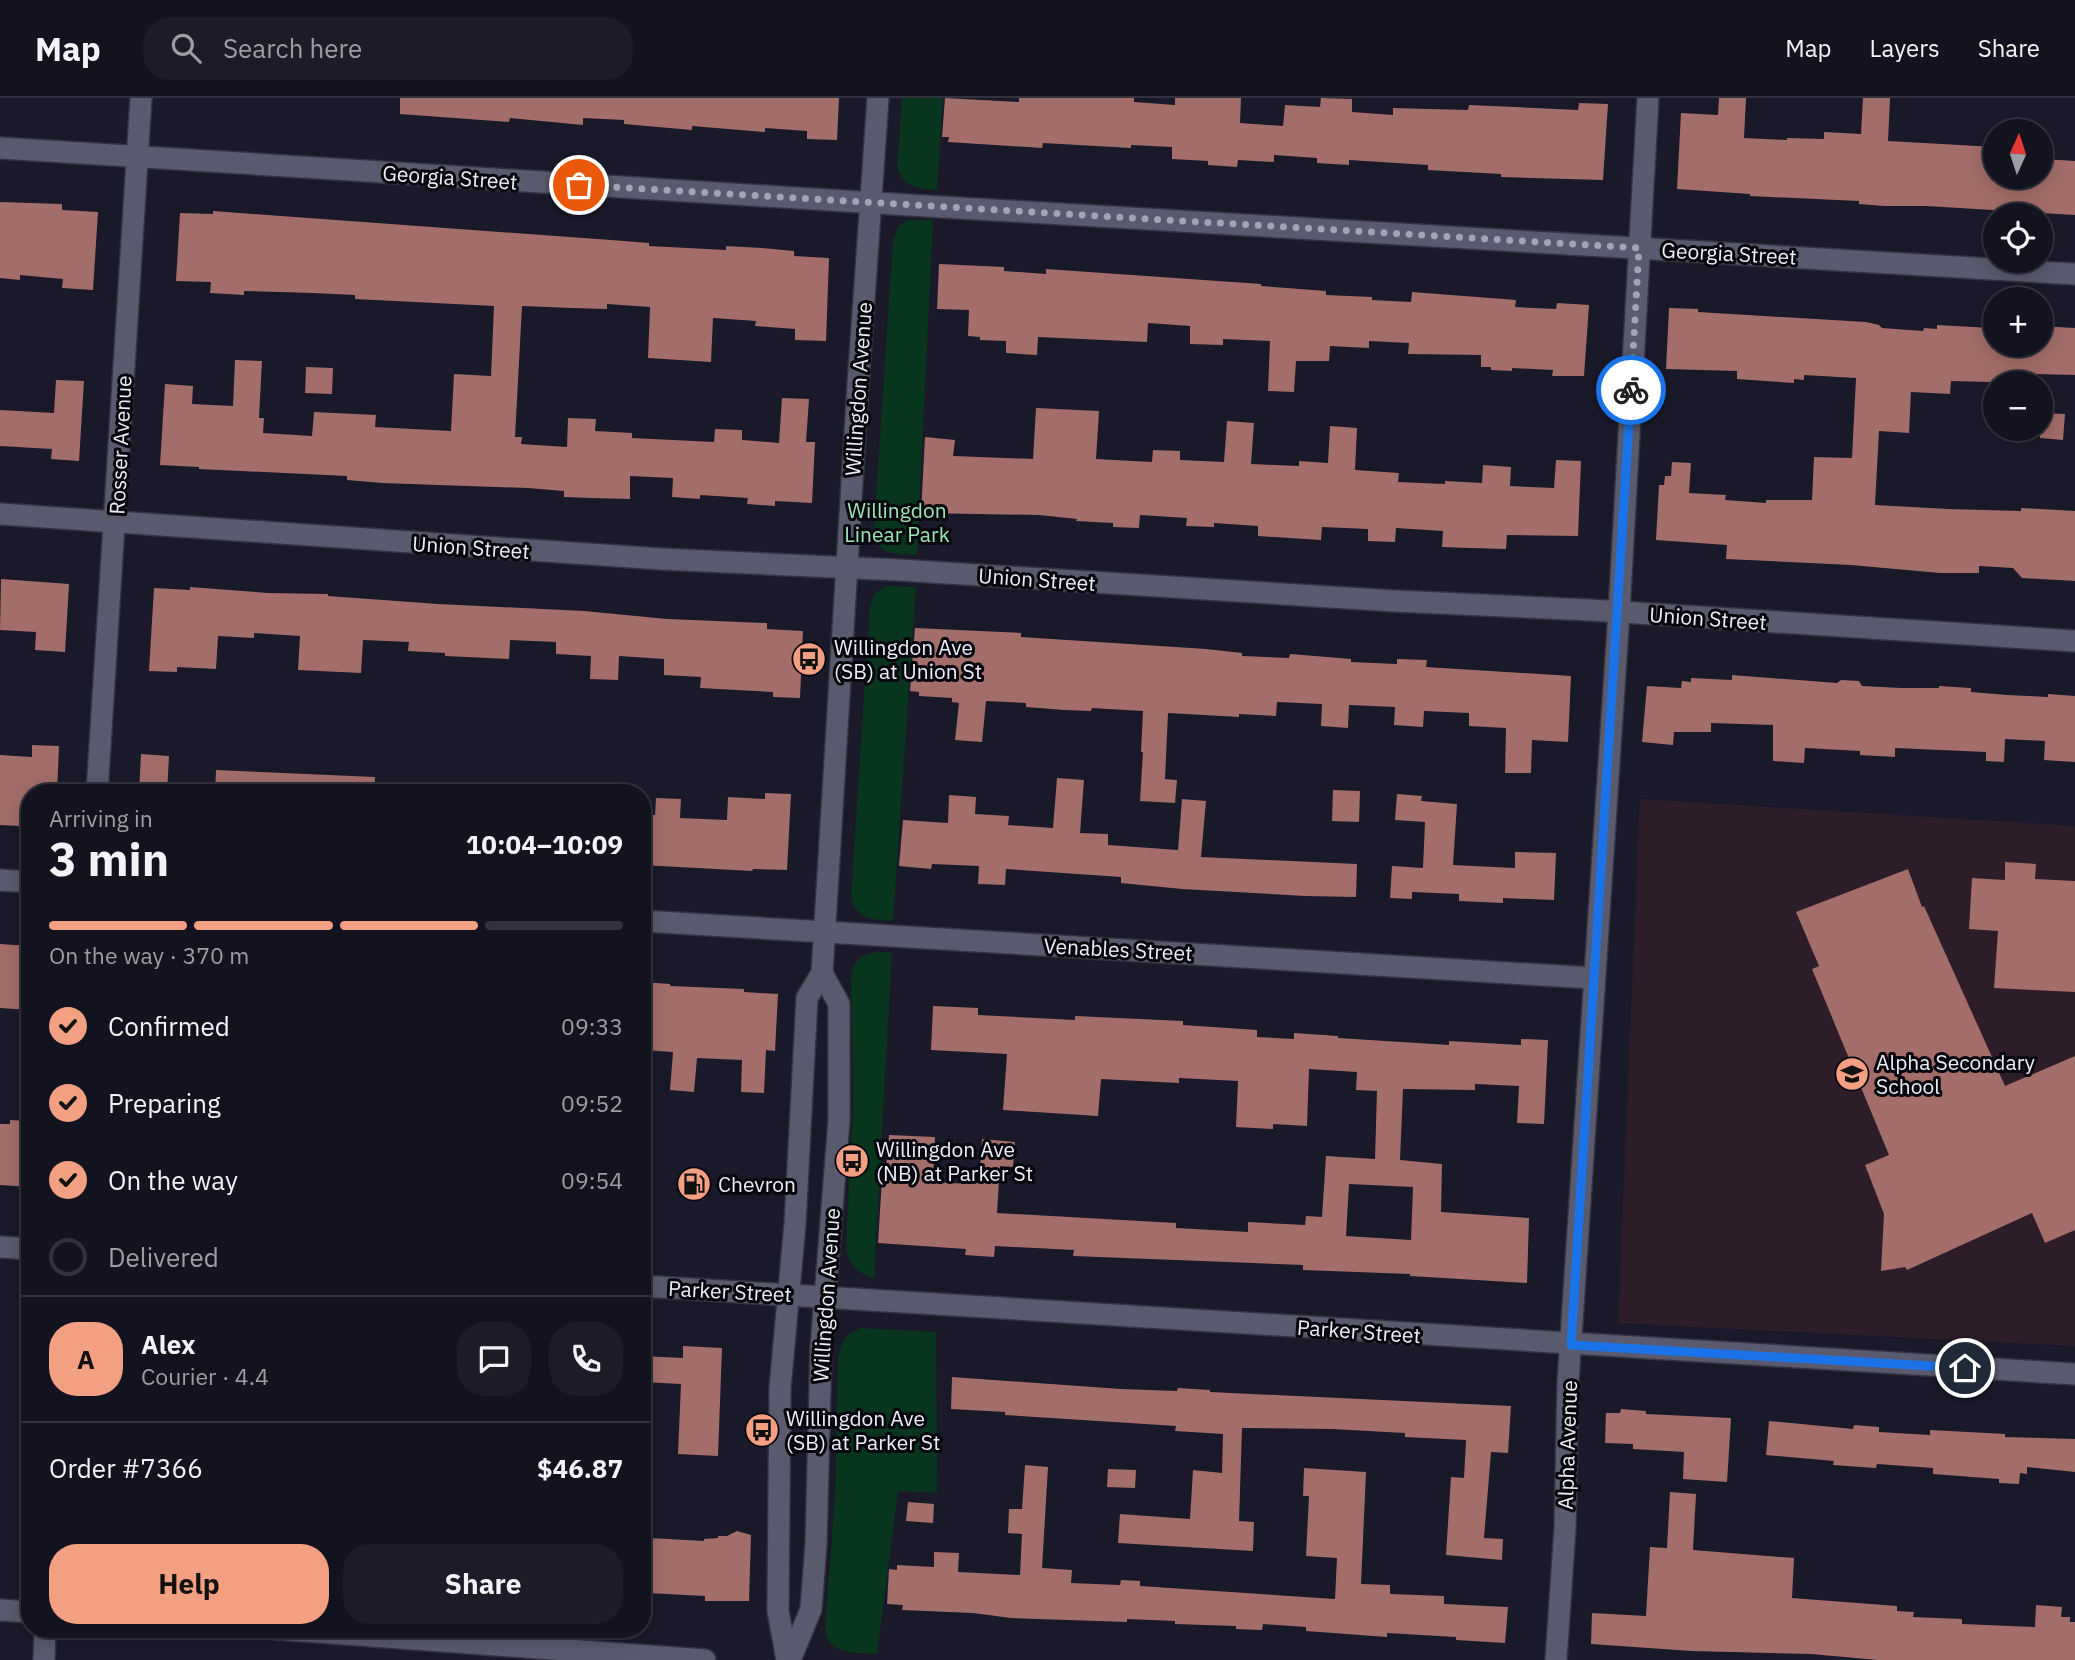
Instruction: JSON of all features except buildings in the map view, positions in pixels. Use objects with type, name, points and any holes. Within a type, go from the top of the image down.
[{"type":"street","name":"Rosser Avenue","points":[[98,784],[141,98]]},
{"type":"street","name":"Willingdon Avenue","points":[[789,1660],[778,1611],[780,1388],[795,1224],[807,998],[822,973],[878,98]]},
{"type":"street","name":"Alpha Avenue","points":[[1556,1660],[1571,1345],[1619,612],[1648,98]]},
{"type":"street","name":"Georgia Street","points":[[0,148],[871,203],[2075,274]]},
{"type":"street","name":"Union Street","points":[[0,514],[619,556],[1619,612],[2075,641]]},
{"type":"street","points":[[0,880],[21,881]]},
{"type":"street","name":"Venables Street","points":[[651,922],[1593,978]]},
{"type":"street","name":"Willingdon Avenue","points":[[789,1660],[811,1609],[816,1544],[821,1348],[839,1120],[839,1004],[822,973]]},
{"type":"street","points":[[0,1247],[21,1248]]},
{"type":"street","name":"Parker Street","points":[[651,1286],[2075,1374]]},
{"type":"street","points":[[0,1611],[21,1612]]},
{"type":"street","points":[[44,1660],[45,1638]]},
{"type":"street","points":[[401,1638],[705,1660]]},
{"type":"shaded area","name":"Alpha Secondary School","points":[[1640,799],[2075,826],[2075,1346],[1618,1323]]},
{"type":"green space","points":[[902,98],[943,98],[937,190],[923,189],[907,183],[897,166]]},
{"type":"green space","name":"Willingdon Linear Park","points":[[908,220],[933,220],[917,555],[883,549],[878,544],[874,528],[893,240],[898,227]]},
{"type":"green space","name":"Willingdon Linear Park","points":[[886,586],[916,587],[893,921],[866,917],[857,910],[851,897],[870,605],[875,593]]},
{"type":"green space","points":[[877,952],[892,952],[874,1278],[854,1267],[846,1246],[853,1103],[851,974],[860,958]]},
{"type":"green space","points":[[861,1328],[936,1332],[937,1493],[898,1491],[877,1654],[851,1652],[836,1647],[830,1642],[825,1626],[835,1496],[838,1359],[845,1340]]},
{"type":"way so far","points":[[579,185],[1639,248],[1631,390]]},
{"type":"place","name":"Willingdon Ave (SB) at Union St","points":[[809,659]]},
{"type":"place","name":"Alpha Secondary School","points":[[1852,1074]]},
{"type":"place","name":"Willingdon Ave (NB) at Parker St","points":[[852,1161]]},
{"type":"place","name":"Chevron","points":[[694,1184]]},
{"type":"place","name":"Willingdon Ave (SB) at Parker St","points":[[762,1430]]},
{"type":"route","points":[[1631,390],[1571,1345],[1965,1368]]}]
